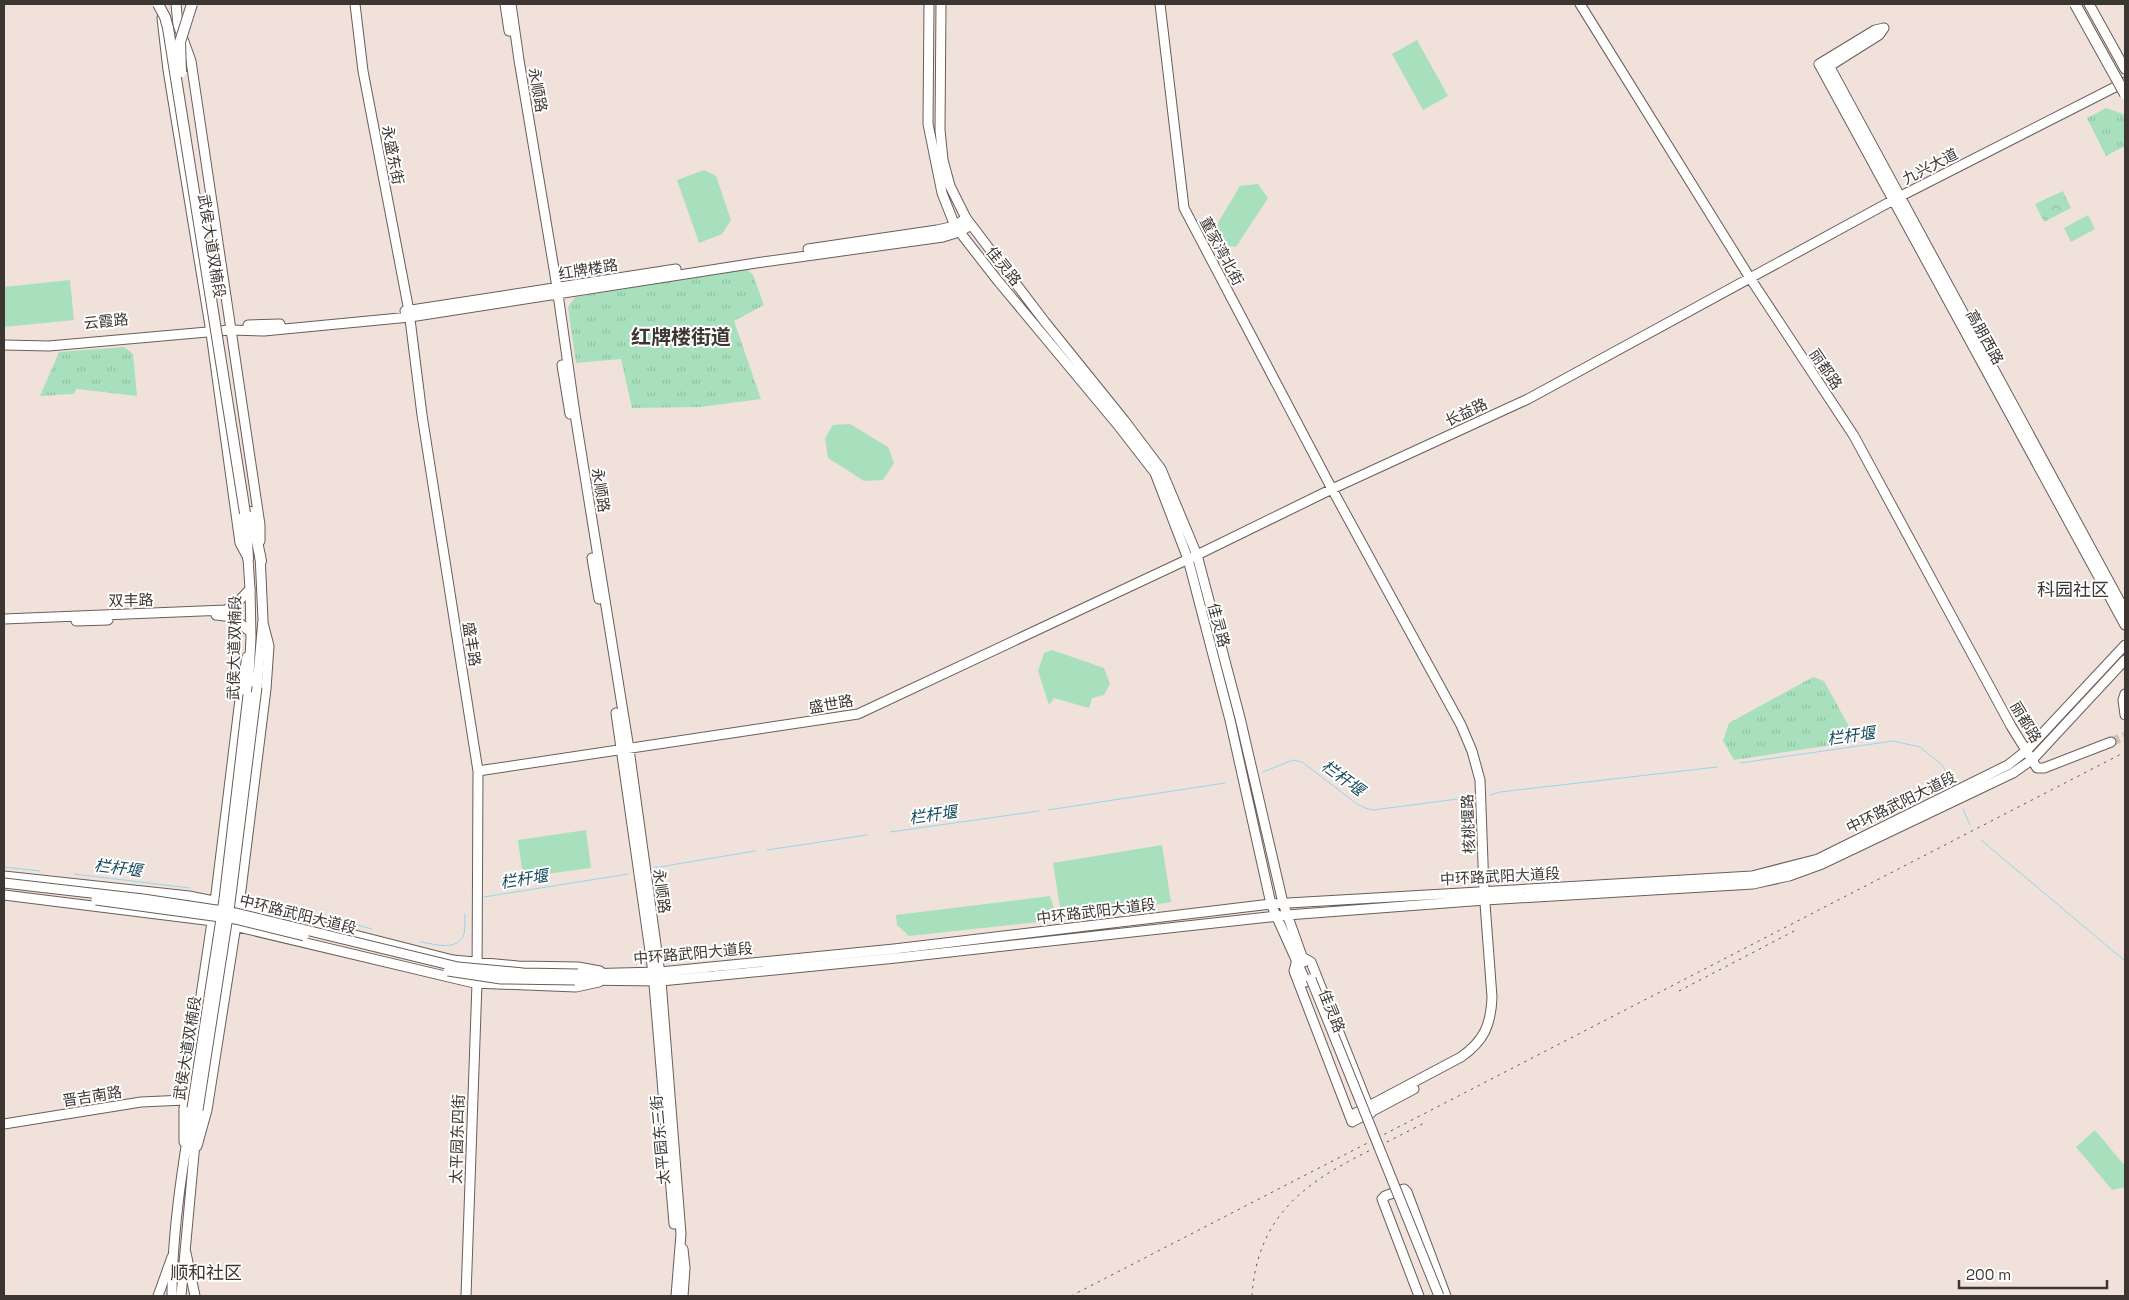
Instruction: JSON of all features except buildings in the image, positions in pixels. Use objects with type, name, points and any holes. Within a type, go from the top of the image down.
[{"type":"highway","points":[[159,4],[168,28],[248,512],[260,561]]},
{"type":"highway","points":[[192,4],[180,42],[179,59],[248,512],[248,558]]},
{"type":"highway","points":[[2075,4],[2125,94]]},
{"type":"highway","points":[[2110,67],[2125,103]]},
{"type":"main road","name":"武侯大道双楠段","points":[[159,4],[168,70],[211,329],[240,543],[248,558],[250,589],[248,694],[224,899],[195,1109],[193,1164],[181,1296]]},
{"type":"main road","name":"武侯大道双楠段","points":[[172,1296],[172,1257],[184,1156],[195,1109],[230,903],[258,686],[262,620],[260,526],[190,61],[178,25],[176,4]]},
{"type":"main road","name":"永盛东街","points":[[355,4],[363,71],[410,314]]},
{"type":"main road","points":[[505,4],[555,291]]},
{"type":"main road","name":"永顺路","points":[[511,4],[626,749],[657,977],[678,1234]]},
{"type":"main road","name":"佳灵路","points":[[929,4],[928,124],[942,193],[957,229],[1117,424],[1155,474],[1188,559],[1230,720],[1272,904],[1276,917],[1299,958]]},
{"type":"main road","name":"佳灵路","points":[[941,4],[940,130],[943,160],[950,186],[969,222],[1161,469],[1197,555],[1240,718],[1283,903],[1299,958],[1439,1296]]},
{"type":"main road","name":"董家湾北街","points":[[1160,4],[1184,208],[1332,489]]},
{"type":"main road","name":"丽都路","points":[[1580,4],[1750,278],[1854,436],[2011,726],[2033,760]]},
{"type":"main road","points":[[2080,4],[2125,84]]},
{"type":"main road","points":[[2089,4],[2125,69]]},
{"type":"main road","points":[[1884,28],[1879,35],[1824,65],[1875,30],[1884,28]]},
{"type":"main road","name":"高朋西路","points":[[1824,65],[2125,611]]},
{"type":"main road","name":"九兴大道","points":[[1750,278],[1897,198],[2125,84]]},
{"type":"main road","name":"高朋西路","points":[[1897,198],[2125,625]]},
{"type":"main road","name":"红牌楼路","points":[[211,329],[229,328],[264,331],[410,314],[957,229],[969,222]]},
{"type":"main road","name":"长益路","points":[[1188,559],[1332,489],[1528,398],[1750,278]]},
{"type":"main road","name":"盛丰路","points":[[410,314],[422,415],[478,771],[477,979]]},
{"type":"main road","name":"云霞路","points":[[4,339],[56,340],[211,329]]},
{"type":"main road","points":[[4,345],[49,346],[211,329]]},
{"type":"main road","name":"核桃堰路","points":[[1299,958],[1294,971],[1352,1122],[1475,1047],[1483,1036],[1492,1013],[1492,986],[1484,890],[1480,780],[1472,751],[1461,725],[1332,489]]},
{"type":"main road","name":"盛世路","points":[[478,771],[858,714],[1188,559]]},
{"type":"main road","name":"双丰路","points":[[4,618],[226,610],[237,603],[250,589]]},
{"type":"main road","name":"双丰路","points":[[4,624],[226,615],[233,617],[250,634]]},
{"type":"main road","points":[[193,1164],[207,1110],[236,926],[266,689],[269,646],[262,620]]},
{"type":"main road","points":[[184,1156],[186,1100],[215,902],[250,634]]},
{"type":"main road","name":"中环路武阳大道段","points":[[657,977],[1272,904],[1484,890],[1752,876],[1818,859],[2008,765],[2027,750],[2125,645]]},
{"type":"main road","name":"中环路武阳大道段","points":[[4,889],[235,919],[477,979],[657,977],[896,958],[1287,915],[1485,900],[1753,884],[1789,876],[1822,864],[2002,778],[2033,760],[2125,660]]},
{"type":"main road","points":[[2125,694],[2123,700],[2125,715]]},
{"type":"main road","points":[[2033,760],[2037,768],[2040,769],[2112,742]]},
{"type":"main road","points":[[4,876],[189,896],[238,906],[407,950],[453,960],[477,963],[578,967],[609,977]]},
{"type":"main road","name":"中环路武阳大道段","points":[[4,883],[143,899],[236,913],[458,967],[577,977]]},
{"type":"main road","points":[[4,895],[212,921],[477,979],[576,987],[609,977]]},
{"type":"main road","points":[[1299,958],[1311,962],[1370,1110]]},
{"type":"main road","name":"太平园东四街","points":[[466,1296],[477,979]]},
{"type":"main road","name":"佳灵路","points":[[1308,980],[1433,1296]]},
{"type":"main road","name":"晋吉南路","points":[[4,1124],[141,1102],[186,1100]]},
{"type":"main road","points":[[1420,1296],[1382,1198],[1400,1189],[1404,1189],[1406,1192],[1446,1296]]},
{"type":"main road","points":[[676,1296],[678,1234]]},
{"type":"main road","points":[[672,1296],[678,1234]]},
{"type":"main road","points":[[678,1234],[685,1268],[683,1296]]},
{"type":"main road","points":[[186,1253],[195,1296]]},
{"type":"main road","points":[[158,1296],[172,1257]]},
{"type":"green space","points":[[1417,40],[1448,96],[1423,110],[1392,54]]},
{"type":"green space","points":[[2106,108],[2123,114],[2125,117],[2125,146],[2106,156],[2087,118]]},
{"type":"green space","points":[[704,170],[716,176],[731,220],[722,234],[699,243],[677,180]]},
{"type":"green space","points":[[1258,184],[1268,198],[1236,247],[1219,244],[1212,233],[1240,186]]},
{"type":"green space","points":[[2063,191],[2071,208],[2044,222],[2035,204]]},
{"type":"green space","points":[[2088,215],[2095,229],[2071,242],[2064,228]]},
{"type":"green space","points":[[748,270],[753,275],[764,305],[734,321],[761,399],[700,407],[632,408],[621,359],[576,363],[568,307],[575,297]]},
{"type":"green space","points":[[70,280],[74,320],[4,327],[4,287]]},
{"type":"green space","points":[[124,347],[133,354],[137,396],[77,389],[73,394],[40,396],[59,352]]},
{"type":"green space","points":[[850,424],[888,447],[894,463],[883,480],[864,481],[828,458],[825,438],[833,425]]},
{"type":"green space","points":[[1052,650],[1104,668],[1110,684],[1104,695],[1092,698],[1089,708],[1054,698],[1049,705],[1038,671],[1044,653]]},
{"type":"green space","points":[[1813,677],[1824,681],[1857,741],[1734,760],[1723,741],[1729,723]]},
{"type":"green space","points":[[586,830],[591,868],[523,877],[518,840]]},
{"type":"green space","points":[[1162,845],[1171,902],[1062,920],[1053,863]]},
{"type":"green space","points":[[1050,896],[1058,920],[909,936],[897,925],[896,915]]},
{"type":"green space","points":[[2095,1130],[2125,1166],[2125,1187],[2112,1190],[2076,1147]]},
{"type":"waterway","name":"栏杆堰","points":[[1740,763],[1893,741],[1920,747],[1943,766],[1950,781]]},
{"type":"waterway","name":"栏杆堰","points":[[1263,772],[1293,760],[1302,762],[1357,804],[1373,810],[1473,797]]},
{"type":"waterway","name":"栏杆堰","points":[[1490,795],[1500,792],[1717,767]]},
{"type":"waterway","name":"栏杆堰","points":[[1048,810],[1225,783]]},
{"type":"waterway","name":"栏杆堰","points":[[1963,809],[1970,825]]},
{"type":"waterway","name":"栏杆堰","points":[[890,832],[1039,811]]},
{"type":"waterway","name":"栏杆堰","points":[[767,850],[867,835]]},
{"type":"waterway","name":"栏杆堰","points":[[1981,840],[2125,961]]},
{"type":"waterway","name":"栏杆堰","points":[[653,868],[755,851]]},
{"type":"waterway","name":"栏杆堰","points":[[4,867],[40,871]]},
{"type":"waterway","name":"栏杆堰","points":[[74,874],[190,888]]},
{"type":"waterway","name":"栏杆堰","points":[[484,897],[628,874]]},
{"type":"waterway","name":"栏杆堰","points":[[256,899],[327,917]]},
{"type":"waterway","name":"栏杆堰","points":[[421,942],[445,946],[457,943],[464,934],[465,914]]},
{"type":"waterway","name":"栏杆堰","points":[[343,921],[372,929]]},
{"type":"tunnel","points":[[2111,742],[2125,736]]},
{"type":"railway","points":[[1071,1296],[2125,752]]},
{"type":"railway","points":[[1679,991],[1796,930]]},
{"type":"railway","points":[[1252,1296],[1258,1260],[1270,1230],[1288,1206],[1310,1186],[1335,1169],[1424,1123]]},
{"type":"district","name":"红牌楼街道","points":[[681,337]]},
{"type":"district","name":"科园社区","points":[[2073,589]]},
{"type":"district","name":"顺和社区","points":[[206,1272]]}]
